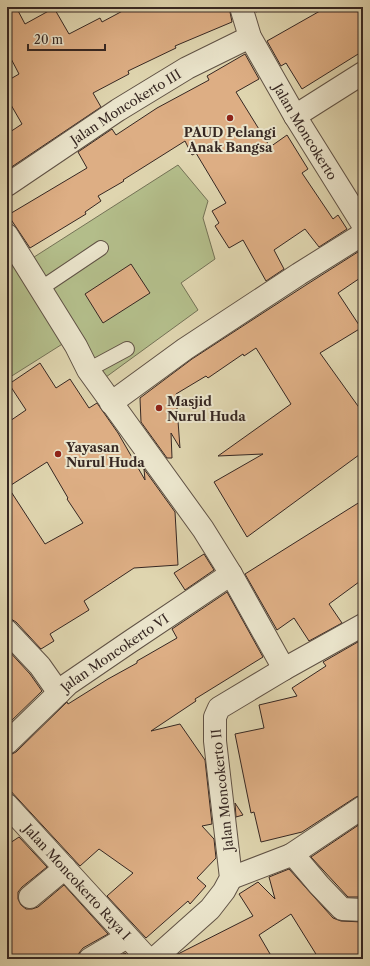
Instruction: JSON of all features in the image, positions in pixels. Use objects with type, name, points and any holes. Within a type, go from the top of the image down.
[{"type":"street","name":"Jalan Moncokerto","points":[[241,7],[250,37],[295,116],[363,225]]},
{"type":"street","name":"Jalan Moncokerto III","points":[[7,185],[118,110],[186,68],[250,37]]},
{"type":"street","points":[[295,116],[363,73]]},
{"type":"street","points":[[111,403],[185,349],[298,274],[363,234]]},
{"type":"street","points":[[7,235],[76,346],[88,370],[203,529],[231,574],[284,669]]},
{"type":"street","name":"Jalan Moncokerto VI","points":[[7,743],[74,680],[231,574]]},
{"type":"street","name":"Jalan Moncokerto II","points":[[231,878],[216,741],[215,718],[219,708],[363,624]]},
{"type":"street","points":[[7,630],[40,666],[59,693]]},
{"type":"street","name":"Jalan Moncokerto Raya I","points":[[7,805],[148,959]]},
{"type":"street","points":[[154,959],[210,909],[224,891],[231,878],[291,855],[363,807]]},
{"type":"street","points":[[291,855],[297,859],[342,909],[363,910]]},
{"type":"street","points":[[30,897],[65,868]]},
{"type":"street","points":[[90,959],[128,937]]},
{"type":"lane","points":[[40,289],[101,248]]},
{"type":"lane","points":[[88,370],[127,349]]},
{"type":"green space","points":[[178,165],[208,201],[203,218],[215,259],[181,283],[198,310],[106,377],[31,259]]},
{"type":"green space","points":[[7,251],[64,343],[7,379]]},
{"type":"building","points":[[7,7],[16,7],[25,24],[54,8],[69,34],[100,18],[102,22],[130,7],[229,7],[232,22],[175,46],[176,48],[128,71],[129,74],[93,93],[101,107],[7,170],[7,134],[22,124],[7,98],[7,81],[19,74],[7,51]]},
{"type":"building","points":[[254,7],[266,7],[266,8],[256,12]]},
{"type":"building","points":[[327,7],[355,7],[363,20],[363,51],[302,89],[286,63],[281,66],[267,41]]},
{"type":"building","points":[[245,54],[259,79],[236,92],[270,147],[287,135],[308,169],[302,173],[333,219],[338,215],[347,229],[319,247],[305,229],[274,250],[284,269],[266,281],[243,240],[229,248],[215,226],[219,223],[212,211],[226,203],[196,153],[192,155],[185,141],[123,180],[124,181],[98,196],[101,201],[85,212],[86,214],[30,248],[8,215],[87,168],[78,152],[112,129],[116,135],[157,108],[209,80],[207,76]]},
{"type":"building","points":[[361,250],[363,253],[363,276],[338,293],[361,328],[320,353],[363,413],[363,452],[247,537],[214,482],[263,454],[218,456],[291,404],[256,348],[244,356],[243,354],[208,378],[206,376],[176,394],[180,448],[171,433],[172,458],[167,458],[141,422],[140,398],[192,359]]},
{"type":"building","points":[[131,264],[150,293],[103,323],[85,294]]},
{"type":"building","points":[[40,363],[56,388],[70,379],[89,408],[97,403],[118,433],[145,480],[144,469],[175,512],[178,565],[134,568],[84,601],[89,610],[50,634],[54,641],[41,649],[16,622],[11,619],[7,619],[7,423],[26,410],[9,384]],"holes":[[[47,462],[68,498],[67,499],[83,523],[45,544],[8,487]]]},
{"type":"building","points":[[363,500],[363,579],[329,604],[342,623],[309,641],[294,618],[277,630],[245,574]]},
{"type":"building","points":[[204,554],[214,570],[185,590],[174,573]]},
{"type":"building","points":[[227,592],[263,657],[195,699],[196,701],[151,731],[180,724],[205,760],[212,824],[202,826],[214,839],[216,858],[197,878],[206,886],[190,904],[188,901],[146,938],[107,896],[133,873],[99,849],[80,866],[7,787],[7,755],[16,752],[67,702],[68,704],[177,638],[172,629]]},
{"type":"building","points":[[363,639],[363,795],[356,797],[302,832],[261,842],[254,812],[251,813],[235,734],[264,728],[259,705],[297,696],[292,688],[326,666],[323,662]]},
{"type":"building","points":[[7,649],[30,674],[42,691],[8,724],[7,723]]},
{"type":"building","points":[[235,803],[243,815],[236,817]]},
{"type":"building","points":[[363,822],[363,897],[348,897],[311,857]]},
{"type":"building","points":[[19,837],[47,867],[18,892],[18,899],[21,905],[26,909],[38,907],[64,885],[108,934],[83,948],[79,953],[78,959],[7,959],[7,845]]},
{"type":"building","points":[[289,869],[333,918],[341,921],[363,922],[363,959],[319,959],[291,914],[259,935],[273,959],[173,959],[178,954],[253,916],[239,894],[258,882],[275,899],[269,877]]},
{"type":"building","points":[[125,953],[127,955],[123,959],[114,959]]},
{"type":"place","name":"PAUD Pelangi Anak Bangsa","points":[[230,118]]},
{"type":"place","name":"Masjid Nurul Huda","points":[[159,408]]},
{"type":"place","name":"Yayasan Nurul Huda","points":[[58,454]]}]
